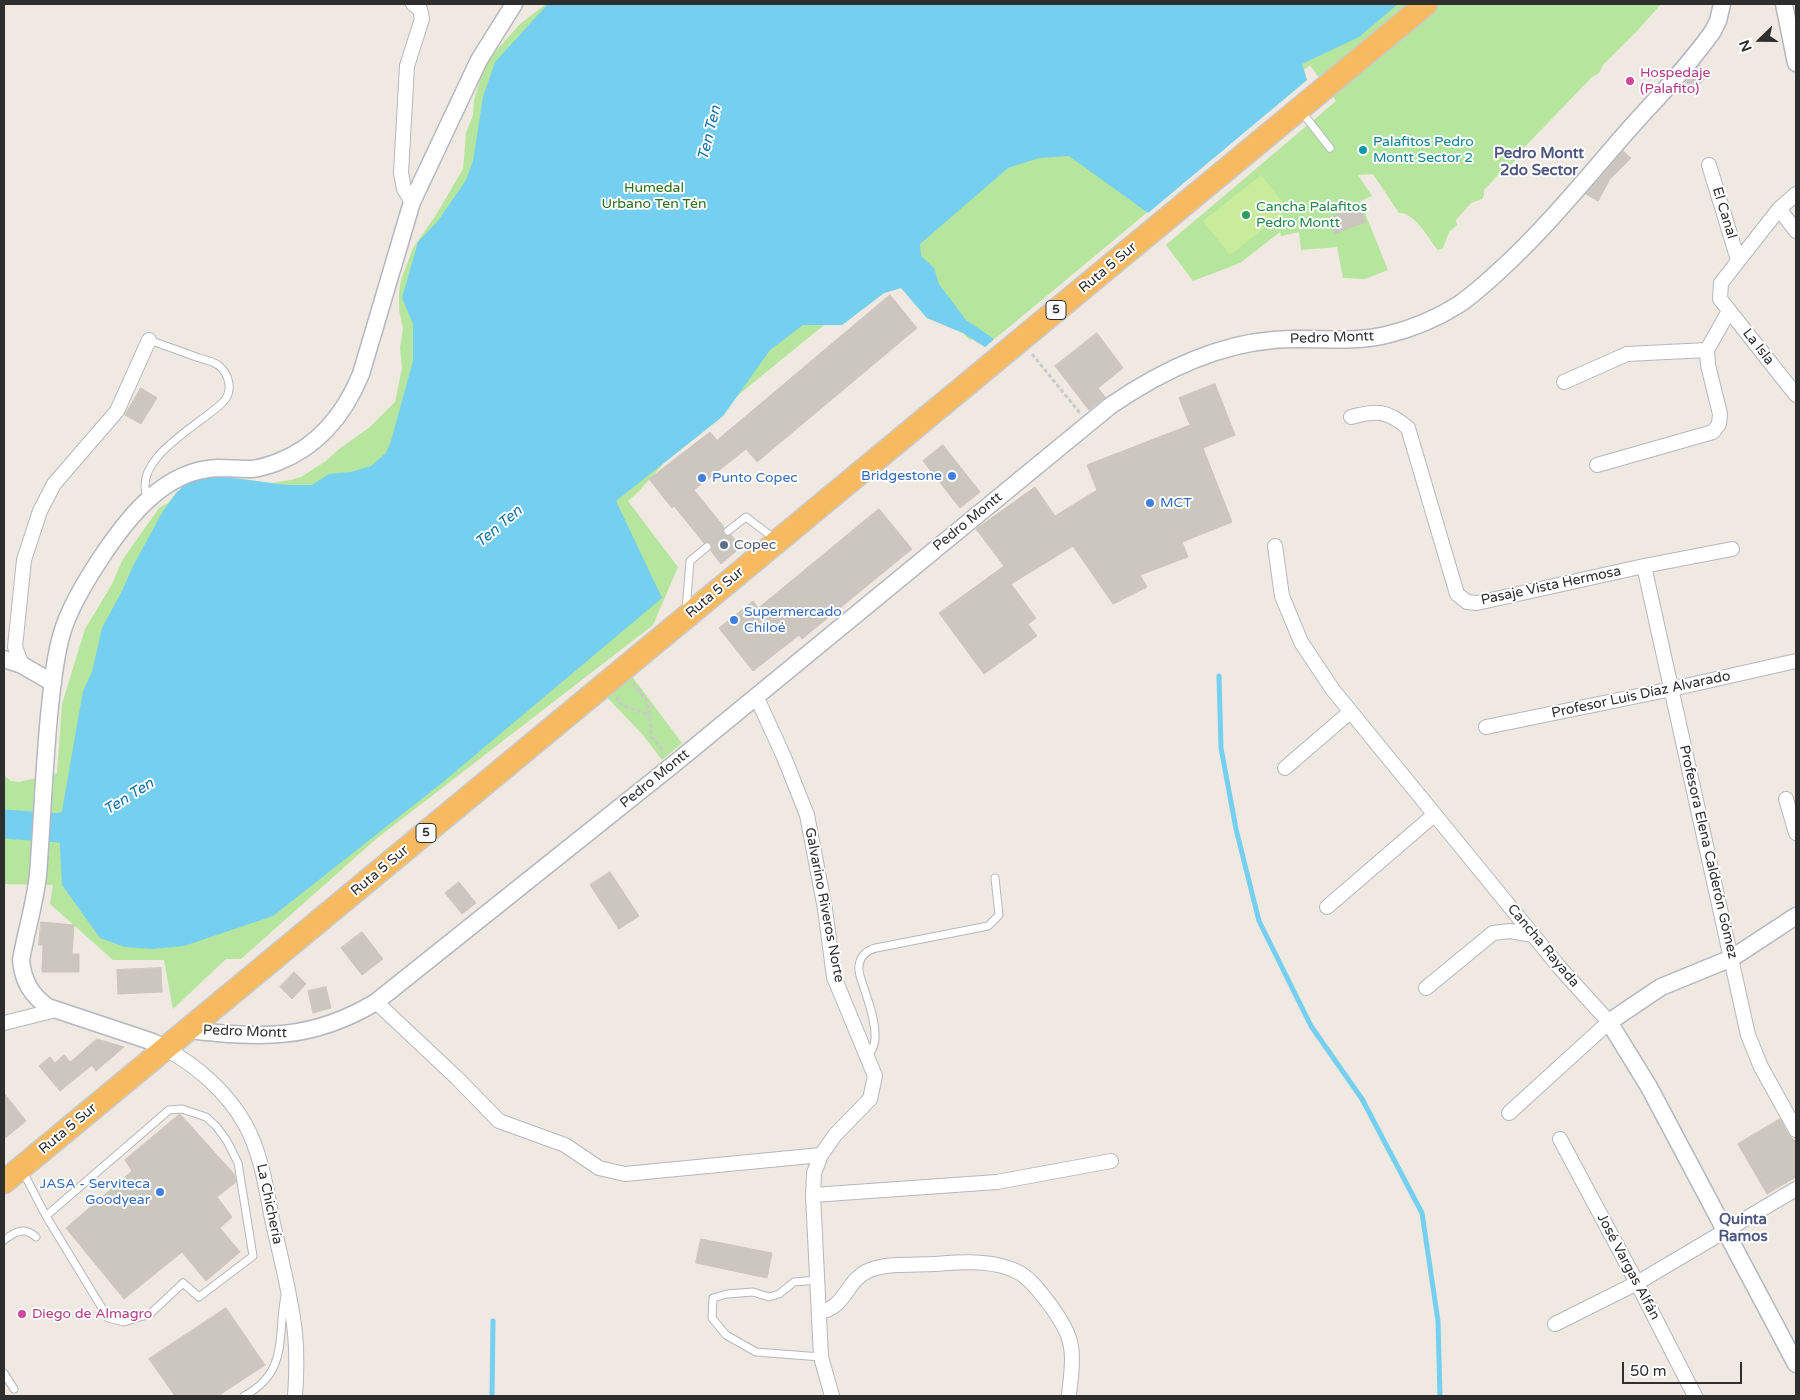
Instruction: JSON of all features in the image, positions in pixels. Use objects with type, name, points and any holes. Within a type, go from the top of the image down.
[{"type":"highway","name":"Ruta 5 Sur","points":[[4,1182],[1426,4]]},
{"type":"street","points":[[412,202],[404,189],[401,173],[407,66],[422,19],[420,8],[413,4]]},
{"type":"street","points":[[166,1049],[153,1042],[108,1026],[56,1010],[40,1002],[24,979],[21,960],[38,877],[45,761],[53,683],[62,633],[77,600],[111,544],[148,499],[167,484],[189,473],[217,468],[254,469],[285,459],[313,442],[337,419],[355,390],[361,374],[412,202],[479,60],[514,4]]},
{"type":"street","name":"Pedro Montt","points":[[188,1030],[261,1036],[303,1032],[342,1020],[376,1002],[674,764],[1088,423],[1132,391],[1202,357],[1249,344],[1273,340],[1342,340],[1384,336],[1423,323],[1458,305],[1481,288],[1535,236],[1667,87],[1712,31],[1718,21],[1722,4]]},
{"type":"street","points":[[1789,8],[1796,62]]},
{"type":"street","name":"El Canal","points":[[1709,165],[1738,260]]},
{"type":"street","points":[[1738,260],[1779,209],[1796,194]]},
{"type":"street","points":[[1779,209],[1796,231]]},
{"type":"street","name":"La Isla","points":[[1738,260],[1721,283],[1720,300],[1796,395]]},
{"type":"street","points":[[1597,465],[1713,432],[1719,424],[1720,414],[1708,365],[1707,350],[1729,311]]},
{"type":"street","points":[[22,665],[15,647],[24,560],[40,511],[54,484],[117,411],[149,340]]},
{"type":"street","points":[[1564,382],[1627,354],[1672,350],[1707,350]]},
{"type":"street","name":"Pasaje Vista Hermosa","points":[[1351,417],[1371,412],[1386,414],[1397,418],[1408,428],[1457,594],[1466,602],[1478,603],[1644,566],[1732,549]]},
{"type":"street","name":"Cancha Rayada","points":[[1275,546],[1282,596],[1301,642],[1350,712],[1560,968],[1609,1022],[1649,1087],[1796,1364]]},
{"type":"street","name":"Profesora Elena Calderón Gómez","points":[[1644,566],[1748,1034],[1761,1067],[1796,1130]]},
{"type":"street","points":[[4,659],[22,665],[53,683]]},
{"type":"street","name":"Profesor Luis Díaz Alvarado","points":[[1486,727],[1672,689],[1796,661]]},
{"type":"street","name":"Galvarino Riveros Norte","points":[[756,696],[784,756],[807,815],[825,909],[834,977],[875,1076],[870,1099],[835,1135],[821,1154],[814,1172],[813,1195],[822,1357],[832,1396]]},
{"type":"street","points":[[1284,768],[1350,712]]},
{"type":"street","points":[[1786,799],[1796,834]]},
{"type":"street","points":[[1326,907],[1434,815]]},
{"type":"street","points":[[1509,1113],[1609,1022],[1661,987],[1732,958],[1796,916]]},
{"type":"street","points":[[1426,988],[1493,933],[1510,931],[1533,935]]},
{"type":"street","points":[[376,1002],[457,1078],[499,1121],[565,1145],[599,1168],[625,1174],[821,1154]]},
{"type":"street","points":[[4,1022],[56,1010]]},
{"type":"street","name":"La Chichería","points":[[166,1049],[177,1055],[208,1079],[234,1108],[245,1124],[259,1157],[293,1314],[295,1396]]},
{"type":"street","name":"José Vargas Alfán","points":[[1560,1139],[1695,1396]]},
{"type":"street","points":[[813,1195],[997,1182],[1111,1161]]},
{"type":"street","points":[[1555,1324],[1637,1283],[1796,1189]]},
{"type":"street","points":[[819,1312],[834,1308],[860,1276],[880,1267],[984,1262],[1005,1267],[1021,1274],[1038,1290],[1066,1332],[1072,1348],[1069,1396]]},
{"type":"lane","points":[[1300,109],[1330,148]]},
{"type":"lane","points":[[148,499],[145,492],[145,481],[162,452],[177,437],[203,420],[225,401],[229,389],[227,377],[220,367],[214,363],[149,340]]},
{"type":"lane","points":[[728,531],[746,517],[778,541]]},
{"type":"lane","points":[[685,617],[690,561],[707,547]]},
{"type":"lane","points":[[868,1057],[874,1048],[876,1037],[874,1021],[859,970],[863,955],[876,948],[988,926],[999,915],[995,878]]},
{"type":"lane","points":[[21,1168],[46,1216],[108,1318],[124,1322],[150,1314],[183,1283],[199,1297],[253,1256],[238,1164],[227,1141],[216,1126],[206,1117],[182,1109],[168,1110],[46,1216]]},
{"type":"lane","points":[[4,1240],[19,1231],[29,1232],[36,1237]]},
{"type":"lane","points":[[817,1280],[794,1282],[779,1294],[769,1297],[754,1292],[727,1294],[713,1298],[712,1318],[726,1335],[756,1352],[822,1357]]},
{"type":"lane","points":[[244,1396],[263,1382],[276,1364],[281,1343],[282,1315],[287,1288]]},
{"type":"lane","points":[[4,1372],[14,1389]]},
{"type":"path","points":[[1020,340],[1088,423]]},
{"type":"path","points":[[615,676],[622,705],[650,715]]},
{"type":"path","points":[[615,676],[648,703],[652,737],[674,764]]},
{"type":"green space","name":"Humedal Urbano Ten Tén","points":[[546,4],[1661,4],[1603,65],[1599,73],[1592,77],[1517,155],[1517,159],[1484,190],[1482,199],[1471,203],[1456,220],[1457,225],[1449,232],[1443,248],[1438,250],[1410,216],[1399,213],[1373,174],[1358,175],[1372,196],[1360,201],[1388,270],[1365,279],[1343,278],[1337,247],[1301,250],[1299,232],[1281,236],[1280,232],[1240,263],[1193,281],[1166,245],[1336,101],[1310,65],[1304,70],[1307,80],[985,347],[972,339],[970,340],[963,333],[927,318],[901,288],[884,293],[842,325],[824,325],[737,396],[723,416],[664,463],[628,501],[678,567],[653,625],[376,839],[241,959],[226,959],[173,1009],[164,960],[113,960],[50,904],[53,885],[4,884],[4,775],[11,781],[19,782],[57,773],[62,704],[85,629],[111,586],[123,559],[159,508],[168,503],[177,492],[221,476],[271,483],[301,477],[326,461],[339,449],[370,427],[395,402],[402,368],[400,348],[403,329],[399,310],[399,293],[401,280],[413,248],[436,215],[463,169],[466,133],[473,115],[474,100],[482,73],[491,56],[521,23]]},
{"type":"green space","name":"Cancha Palafitos Pedro Montt","points":[[1261,175],[1288,209],[1230,255],[1203,221]]},
{"type":"green space","points":[[628,671],[682,743],[662,760],[643,735],[602,692]]},
{"type":"water","name":"Humedal Urbano Ten Tén","points":[[548,4],[1398,4],[1359,37],[1302,64],[1307,80],[1148,213],[1069,156],[1039,158],[1008,168],[920,244],[921,256],[934,268],[939,284],[966,320],[994,339],[985,347],[963,333],[927,318],[901,288],[884,293],[842,325],[803,325],[770,350],[723,416],[616,501],[662,598],[443,782],[273,916],[184,946],[151,949],[125,947],[100,938],[62,885],[59,828],[83,691],[92,672],[102,628],[163,511],[177,492],[190,480],[211,475],[286,485],[312,485],[329,474],[351,472],[371,466],[386,453],[413,361],[413,324],[402,298],[418,242],[438,221],[466,180],[473,161],[483,97],[495,62]]},
{"type":"building","points":[[1700,65],[1709,74],[1693,91],[1685,82]]},
{"type":"building","points":[[1623,151],[1631,158],[1610,179],[1598,201],[1586,194]]},
{"type":"building","points":[[1360,206],[1366,222],[1335,233],[1329,218]]},
{"type":"building","points":[[890,295],[917,328],[757,462],[746,449],[694,490],[724,527],[724,535],[731,535],[741,547],[721,564],[711,551],[711,543],[704,543],[649,479],[710,432],[717,440]]},
{"type":"building","points":[[1097,333],[1123,368],[1098,388],[1105,397],[1089,410],[1055,366]]},
{"type":"building","name":"MCT","points":[[1215,384],[1235,435],[1203,448],[1232,522],[1182,542],[1188,557],[1140,575],[1147,587],[1113,604],[1073,546],[1011,584],[1036,618],[1028,624],[1037,636],[984,674],[939,613],[1004,566],[976,529],[1035,487],[1055,516],[1097,490],[1087,465],[1190,425],[1179,398]]},
{"type":"building","points":[[141,388],[157,398],[141,424],[125,415]]},
{"type":"building","name":"Bridgestone","points":[[943,445],[980,492],[960,508],[923,461]]},
{"type":"building","points":[[879,509],[912,549],[802,639],[799,635],[753,671],[719,628],[753,601],[758,608]]},
{"type":"building","points":[[610,872],[639,916],[619,929],[590,885]]},
{"type":"building","points":[[459,882],[476,903],[462,914],[445,893]]},
{"type":"building","points":[[41,922],[74,925],[72,954],[79,954],[79,972],[42,972],[43,945],[39,945]]},
{"type":"building","points":[[362,932],[383,959],[362,975],[341,948]]},
{"type":"building","points":[[161,968],[162,992],[118,994],[117,970]]},
{"type":"building","points":[[294,972],[306,984],[292,999],[280,987]]},
{"type":"building","points":[[326,987],[331,1008],[313,1013],[308,991]]},
{"type":"building","points":[[97,1039],[124,1047],[96,1071],[92,1065],[60,1091],[39,1066],[50,1057],[55,1063],[64,1055],[70,1062]]},
{"type":"building","points":[[4,1093],[26,1121],[4,1139]]},
{"type":"building","points":[[180,1114],[234,1174],[236,1182],[217,1197],[232,1217],[220,1228],[240,1252],[206,1281],[182,1252],[124,1299],[66,1228],[132,1171],[125,1160]]},
{"type":"building","points":[[1780,1119],[1788,1134],[1796,1142],[1796,1177],[1767,1194],[1738,1144]]},
{"type":"building","points":[[701,1239],[772,1253],[767,1278],[696,1263]]},
{"type":"building","points":[[226,1308],[265,1365],[218,1396],[175,1396],[149,1359]]},
{"type":"waterway","points":[[1219,676],[1221,748],[1236,829],[1259,921],[1311,1026],[1362,1099],[1422,1213],[1438,1321],[1440,1396]]},
{"type":"waterway","name":"Ten Ten","points":[[4,824],[59,828],[97,817]]},
{"type":"waterway","points":[[492,1396],[493,1321]]},
{"type":"place","name":"Hospedaje (Palafito)","points":[[1630,81]]},
{"type":"place","name":"Palafitos Pedro Montt Sector 2","points":[[1363,150]]},
{"type":"place","name":"Cancha Palafitos Pedro Montt","points":[[1246,215]]},
{"type":"place","name":"Bridgestone","points":[[952,476]]},
{"type":"place","name":"Punto Copec","points":[[702,478]]},
{"type":"place","name":"MCT","points":[[1150,503]]},
{"type":"place","name":"Copec","points":[[724,545]]},
{"type":"place","name":"Supermercado Chiloé","points":[[734,620]]},
{"type":"place","name":"JASA - Serviteca Goodyear","points":[[160,1192]]},
{"type":"place","name":"Diego de Almagro","points":[[22,1314]]},
{"type":"district","name":"Pedro Montt 2do Sector","points":[[1539,162]]},
{"type":"district","name":"Quinta Ramos","points":[[1743,1228]]}]
